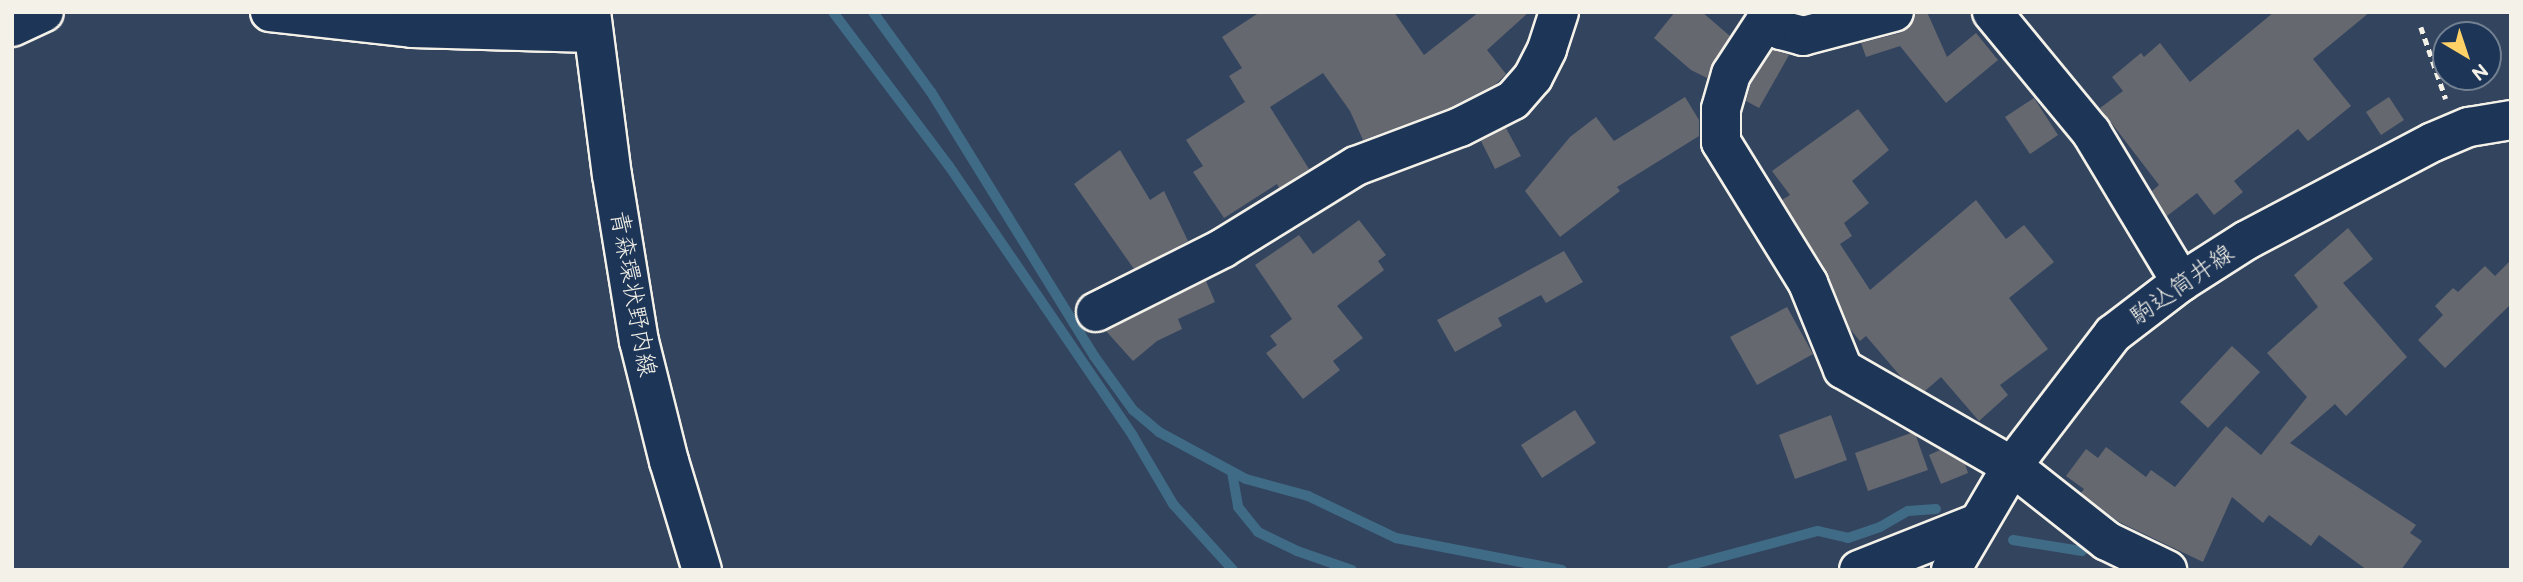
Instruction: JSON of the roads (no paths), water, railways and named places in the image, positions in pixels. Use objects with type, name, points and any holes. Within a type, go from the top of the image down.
[{"type":"street","points":[[12,27],[44,12]]},
{"type":"street","points":[[270,12],[412,28],[592,22]]},
{"type":"street","points":[[1096,312],[1223,248],[1356,166],[1460,127],[1513,100],[1533,77],[1547,49],[1559,12]]},
{"type":"street","points":[[1894,12],[1803,36],[1781,30],[1768,14],[1731,74],[1721,109],[1721,142],[1808,283],[1843,369],[2012,466],[2107,541],[2167,570]]},
{"type":"street","points":[[1992,12],[2091,132],[2180,282]]},
{"type":"street","name":"青森環状野内線","points":[[592,22],[639,341],[669,461],[702,570]]},
{"type":"street","name":"駒込筒井線","points":[[1951,570],[1975,524],[2012,466],[2113,334],[2180,282],[2247,240],[2433,142],[2469,127],[2511,120]]},
{"type":"street","points":[[1859,570],[1975,524]]},
{"type":"waterway","points":[[833,12],[949,166],[1133,436],[1173,504],[1233,570]]},
{"type":"waterway","points":[[873,12],[931,92],[1094,356],[1133,410],[1159,432],[1246,479],[1308,496],[1396,538],[1562,570]]},
{"type":"waterway","points":[[1232,472],[1238,507],[1258,532],[1297,551],[1352,570]]},
{"type":"waterway","points":[[1672,570],[1818,531],[1848,538],[1880,527],[1908,511],[1936,509]]},
{"type":"waterway","points":[[2013,540],[2082,551]]}]
